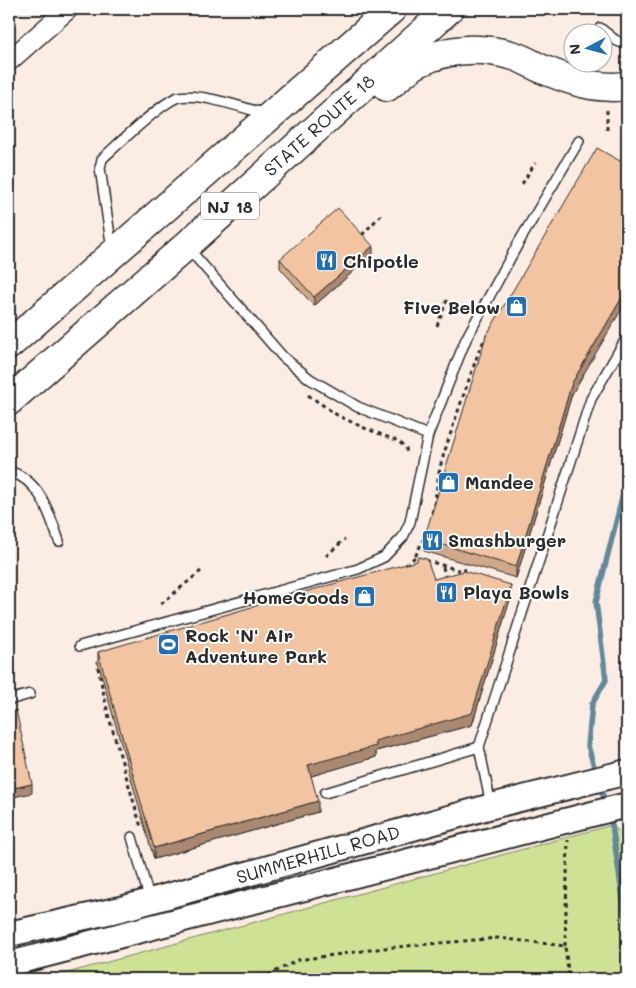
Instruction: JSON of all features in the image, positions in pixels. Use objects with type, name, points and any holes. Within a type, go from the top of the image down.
[{"type":"highway","name":"STATE ROUTE 18","points":[[9,401],[186,246],[315,128],[450,9]]},
{"type":"highway","name":"NJ 18","points":[[11,339],[113,254],[271,115],[380,15]]},
{"type":"highway","points":[[315,128],[370,101],[416,64],[440,54],[464,49],[514,56],[578,83],[609,88],[618,94]]},
{"type":"street","points":[[9,60],[68,9]]},
{"type":"street","name":"SUMMERHILL ROAD","points":[[9,934],[150,901],[492,806],[625,772]]},
{"type":"street","name":"SUMMERHILL ROAD","points":[[9,964],[627,805]]},
{"type":"lane","points":[[614,38],[627,45]]},
{"type":"lane","points":[[113,254],[100,168],[102,159],[158,109],[165,103],[178,97],[193,96],[271,115]]},
{"type":"lane","points":[[80,646],[358,569],[384,557],[403,537],[410,522],[428,435],[470,330],[519,242],[579,141]]},
{"type":"lane","points":[[186,246],[283,357],[310,379],[358,407],[428,435]]},
{"type":"lane","points":[[492,806],[479,747],[590,399],[627,337]]},
{"type":"lane","points":[[9,471],[30,482],[41,495],[59,541]]},
{"type":"lane","points":[[9,700],[30,694]]},
{"type":"lane","points":[[325,793],[479,747]]},
{"type":"lane","points":[[132,837],[150,901]]},
{"type":"path","points":[[607,130],[618,94]]},
{"type":"path","points":[[522,184],[535,163]]},
{"type":"path","points":[[362,235],[380,215]]},
{"type":"path","points":[[437,326],[447,300]]},
{"type":"path","points":[[432,514],[437,496],[437,482],[442,461],[480,348],[490,331]]},
{"type":"path","points":[[406,566],[415,557],[424,542],[426,532]]},
{"type":"path","points":[[326,556],[345,539]]},
{"type":"path","points":[[415,557],[472,574]]},
{"type":"path","points":[[464,572],[466,564]]},
{"type":"path","points":[[443,566],[448,587]]},
{"type":"path","points":[[161,604],[201,571]]},
{"type":"path","points":[[102,659],[98,662],[98,668],[108,714],[142,830]]},
{"type":"path","points":[[568,837],[565,946],[569,979]]},
{"type":"path","points":[[261,979],[298,960],[384,948],[498,938],[565,946]]},
{"type":"green space","points":[[612,825],[627,839],[627,979],[45,979]]},
{"type":"building","points":[[597,148],[627,165],[627,289],[572,383],[516,567],[424,539],[486,336]]},
{"type":"building","name":"Chipotle","points":[[338,208],[373,246],[314,297],[280,259]]},
{"type":"building","points":[[418,557],[427,559],[434,579],[464,571],[511,585],[472,713],[375,741],[376,746],[308,765],[318,801],[154,848],[98,652],[417,561]]},
{"type":"building","points":[[16,710],[32,784],[9,789],[9,712]]},
{"type":"building","points":[[9,818],[14,842],[9,843]]},
{"type":"waterway","points":[[596,773],[588,746],[592,704],[606,680],[596,602],[627,478]]},
{"type":"waterway","points":[[600,785],[606,805]]},
{"type":"waterway","points":[[609,816],[612,825],[627,927]]},
{"type":"place","name":"Chipotle","points":[[327,261]]},
{"type":"place","name":"Five Below","points":[[516,307]]},
{"type":"place","name":"Mandee","points":[[449,482]]},
{"type":"place","name":"Smashburger","points":[[432,540]]},
{"type":"place","name":"Playa Bowls","points":[[447,592]]},
{"type":"place","name":"HomeGoods","points":[[365,597]]},
{"type":"place","name":"Rock 'N' Air Adventure Park","points":[[169,645]]}]
